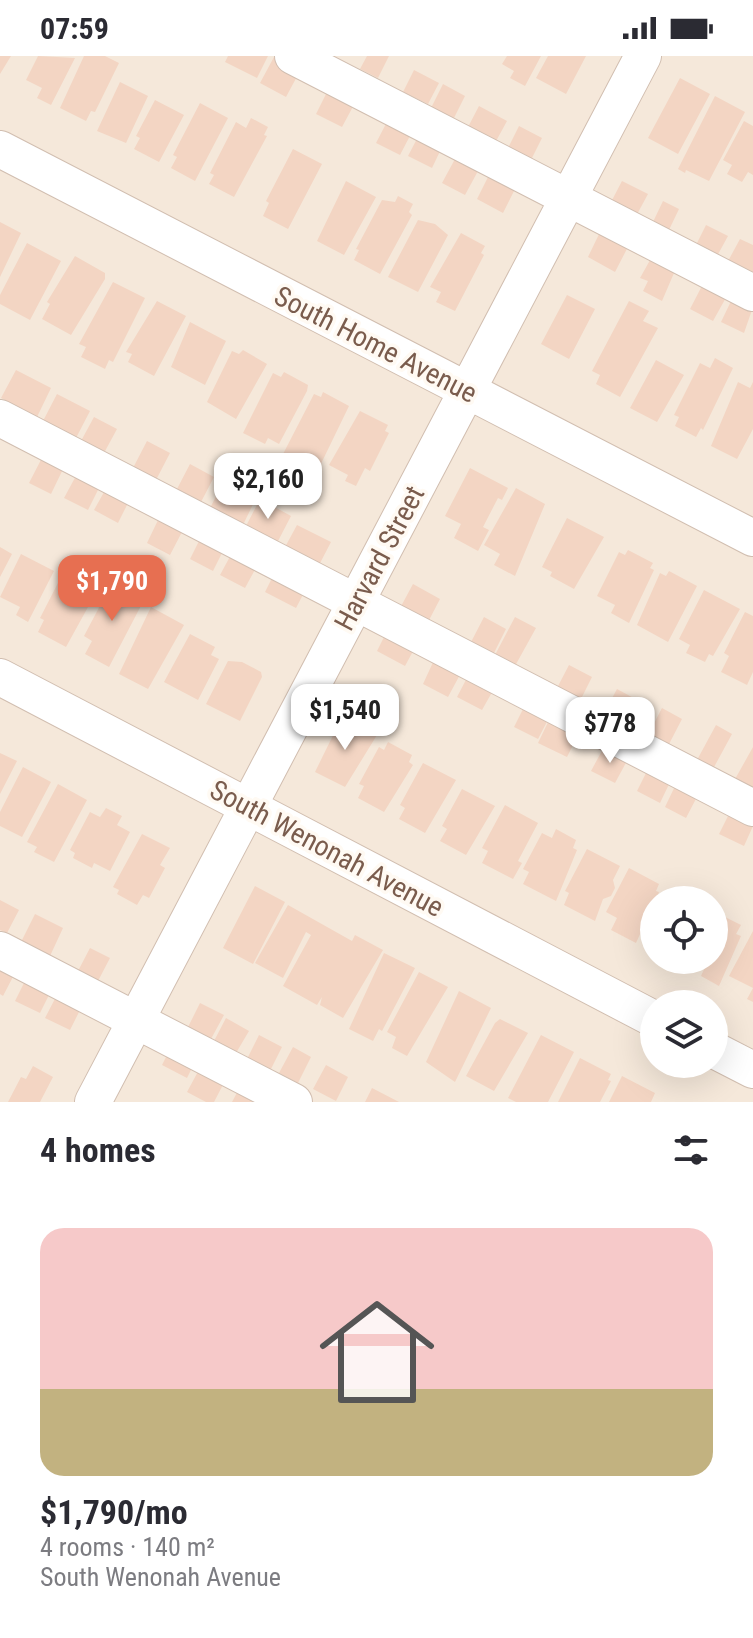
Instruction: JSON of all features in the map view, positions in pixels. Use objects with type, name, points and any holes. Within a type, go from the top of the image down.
[{"type":"street","points":[[293,56],[753,293]]},
{"type":"street","name":"Harvard Street","points":[[93,1102],[643,56]]},
{"type":"street","name":"South Home Avenue","points":[[0,149],[753,538]]},
{"type":"street","points":[[0,418],[753,808]]},
{"type":"street","name":"South Wenonah Avenue","points":[[0,677],[640,1012]]},
{"type":"street","points":[[0,950],[294,1102]]},
{"type":"street","points":[[728,1057],[753,1070]]},
{"type":"shaded area","points":[[0,56],[753,56],[753,1102],[0,1102]]},
{"type":"building","points":[[0,56],[11,56],[0,74]]},
{"type":"building","points":[[38,56],[75,58],[51,105],[37,98],[42,88],[26,80]]},
{"type":"building","points":[[84,56],[105,56],[119,63],[95,112],[91,111],[86,121],[60,108]]},
{"type":"building","points":[[228,56],[268,56],[257,78],[225,62]]},
{"type":"building","points":[[367,56],[389,56],[378,78],[360,69]]},
{"type":"building","points":[[507,56],[541,56],[525,86],[510,78],[514,71],[502,64]]},
{"type":"building","points":[[548,56],[586,56],[566,94],[536,78]]},
{"type":"building","points":[[274,57],[300,71],[286,97],[260,83]]},
{"type":"building","points":[[414,70],[439,83],[428,104],[403,92]]},
{"type":"building","points":[[680,78],[710,94],[678,154],[648,138]]},
{"type":"building","points":[[120,82],[148,96],[126,143],[97,131]]},
{"type":"building","points":[[443,84],[465,96],[453,120],[431,108]]},
{"type":"building","points":[[329,88],[356,101],[342,127],[316,114]]},
{"type":"building","points":[[715,96],[745,112],[709,181],[678,169]]},
{"type":"building","points":[[155,100],[184,115],[159,162],[134,149],[140,138],[136,136]]},
{"type":"building","points":[[200,103],[228,118],[195,181],[171,168],[177,157],[173,155]]},
{"type":"building","points":[[479,106],[507,121],[495,143],[467,129]]},
{"type":"building","points":[[251,118],[268,127],[264,135],[267,136],[234,197],[209,184],[214,175],[210,173],[236,122],[246,128]]},
{"type":"building","points":[[389,118],[413,130],[400,155],[376,143]]},
{"type":"building","points":[[744,121],[753,126],[753,175],[748,172],[742,182],[727,174],[732,165],[723,160]]},
{"type":"building","points":[[519,126],[542,138],[530,162],[507,150]]},
{"type":"building","points":[[420,133],[443,145],[432,168],[408,156]]},
{"type":"building","points":[[293,149],[322,164],[288,229],[263,216],[269,203],[266,201]]},
{"type":"building","points":[[455,159],[478,171],[465,195],[442,183]]},
{"type":"building","points":[[489,175],[515,189],[503,213],[477,199]]},
{"type":"building","points":[[346,181],[376,197],[344,255],[317,241]]},
{"type":"building","points":[[622,181],[648,194],[635,218],[610,204]]},
{"type":"building","points":[[398,196],[413,204],[409,212],[412,215],[380,274],[354,260],[359,250],[356,249],[382,200],[395,202]]},
{"type":"building","points":[[663,201],[679,209],[668,232],[652,224]]},
{"type":"building","points":[[418,220],[435,224],[448,235],[418,292],[388,277]]},
{"type":"building","points":[[0,222],[21,233],[0,277]]},
{"type":"building","points":[[706,225],[728,236],[716,258],[695,247]]},
{"type":"building","points":[[602,228],[630,243],[615,272],[588,257]]},
{"type":"building","points":[[461,233],[485,246],[481,253],[484,255],[455,311],[436,302],[441,292],[430,287]]},
{"type":"building","points":[[740,239],[753,245],[753,276],[727,263]]},
{"type":"building","points":[[27,243],[61,261],[30,320],[0,304],[0,295]]},
{"type":"building","points":[[654,253],[677,266],[662,301],[643,291],[648,281],[640,278]]},
{"type":"building","points":[[75,256],[105,273],[105,279],[71,335],[42,319],[50,304],[47,302]]},
{"type":"building","points":[[113,282],[145,298],[113,362],[109,360],[105,369],[81,357],[86,347],[79,344]]},
{"type":"building","points":[[704,282],[728,294],[713,321],[690,309]]},
{"type":"building","points":[[567,295],[595,309],[569,359],[541,344]]},
{"type":"building","points":[[733,297],[753,307],[744,333],[721,322]]},
{"type":"building","points":[[157,301],[186,316],[154,376],[128,362],[132,354],[126,352]]},
{"type":"building","points":[[629,301],[649,311],[643,321],[658,328],[620,397],[596,384],[600,375],[592,371]]},
{"type":"building","points":[[190,322],[226,341],[205,385],[171,367]]},
{"type":"building","points":[[243,350],[267,364],[236,419],[207,402],[232,351],[239,354]]},
{"type":"building","points":[[715,358],[733,368],[703,430],[701,428],[696,437],[675,426],[679,417],[674,415],[700,363],[710,368]]},
{"type":"building","points":[[656,360],[684,375],[657,422],[630,408]]},
{"type":"building","points":[[16,370],[51,388],[37,417],[1,398]]},
{"type":"building","points":[[284,372],[308,385],[307,391],[279,444],[268,438],[265,444],[243,433],[273,373],[281,377]]},
{"type":"building","points":[[738,382],[750,388],[753,382],[753,429],[737,459],[711,446]]},
{"type":"building","points":[[323,392],[349,406],[317,472],[282,456],[314,394],[321,397]]},
{"type":"building","points":[[57,394],[90,411],[76,438],[43,421]]},
{"type":"building","points":[[360,411],[388,425],[385,431],[389,433],[370,471],[365,468],[356,486],[345,481],[348,475],[329,465]]},
{"type":"building","points":[[94,417],[117,429],[104,453],[81,441]]},
{"type":"building","points":[[147,441],[170,453],[156,480],[133,468]]},
{"type":"building","points":[[44,454],[65,465],[51,494],[29,483]]},
{"type":"building","points":[[190,464],[214,477],[201,502],[177,489]]},
{"type":"building","points":[[470,468],[508,488],[502,500],[498,498],[483,527],[489,530],[478,551],[454,538],[461,524],[445,516]]},
{"type":"building","points":[[77,474],[100,486],[88,510],[64,498]]},
{"type":"building","points":[[223,483],[255,500],[243,525],[210,508]]},
{"type":"building","points":[[108,485],[131,497],[118,523],[94,510]]},
{"type":"building","points":[[516,488],[545,504],[515,576],[494,565],[500,554],[484,545]]},
{"type":"building","points":[[260,499],[291,516],[277,543],[245,528]]},
{"type":"building","points":[[159,518],[183,530],[170,555],[147,543]]},
{"type":"building","points":[[567,518],[604,537],[574,589],[550,576],[552,572],[542,567]]},
{"type":"building","points":[[297,525],[331,542],[318,567],[284,549]]},
{"type":"building","points":[[202,535],[225,547],[213,571],[190,559]]},
{"type":"building","points":[[0,547],[12,554],[0,577]]},
{"type":"building","points":[[628,550],[653,563],[650,568],[654,570],[629,623],[611,613],[615,605],[597,596],[619,552],[625,555]]},
{"type":"building","points":[[233,551],[258,564],[245,588],[220,575]]},
{"type":"building","points":[[21,554],[54,571],[28,622],[16,615],[20,607],[0,597]]},
{"type":"building","points":[[277,568],[308,585],[296,608],[265,592]]},
{"type":"building","points":[[669,571],[697,586],[668,642],[637,625],[660,573],[666,576]]},
{"type":"building","points":[[59,581],[93,598],[66,647],[38,632],[44,620],[40,618]]},
{"type":"building","points":[[113,581],[145,598],[109,667],[85,654],[92,641],[84,636]]},
{"type":"building","points":[[413,584],[440,599],[427,624],[399,610]]},
{"type":"building","points":[[704,590],[740,609],[713,656],[709,654],[705,662],[686,653],[690,645],[679,639]]},
{"type":"building","points":[[151,607],[184,625],[148,689],[119,674]]},
{"type":"building","points":[[745,612],[753,616],[753,672],[747,685],[721,672],[729,656],[724,653]]},
{"type":"building","points":[[484,617],[506,629],[493,655],[470,644]]},
{"type":"building","points":[[515,617],[536,628],[515,666],[495,655]]},
{"type":"building","points":[[389,627],[418,642],[405,666],[377,651]]},
{"type":"building","points":[[190,634],[215,647],[211,655],[219,659],[198,700],[164,682]]},
{"type":"building","points":[[435,658],[462,671],[448,697],[423,684]]},
{"type":"building","points":[[228,661],[242,662],[261,672],[262,677],[240,721],[206,704]]},
{"type":"building","points":[[569,665],[592,677],[580,701],[557,688]]},
{"type":"building","points":[[469,674],[495,687],[482,710],[457,697]]},
{"type":"building","points":[[617,689],[641,702],[628,726],[604,713]]},
{"type":"building","points":[[526,703],[550,716],[538,739],[514,727]]},
{"type":"building","points":[[662,708],[682,719],[668,746],[648,735]]},
{"type":"building","points":[[551,716],[580,731],[567,757],[538,743]]},
{"type":"building","points":[[342,717],[377,735],[345,787],[315,772]]},
{"type":"building","points":[[716,725],[732,734],[713,769],[697,760]]},
{"type":"building","points":[[388,742],[412,755],[409,762],[413,765],[384,812],[358,798],[364,786],[359,784],[379,747],[384,750]]},
{"type":"building","points":[[604,747],[628,759],[615,783],[591,771]]},
{"type":"building","points":[[753,747],[753,791],[734,781]]},
{"type":"building","points":[[0,753],[17,761],[0,794]]},
{"type":"building","points":[[423,763],[456,780],[425,833],[399,819],[405,808],[400,805]]},
{"type":"building","points":[[23,767],[51,782],[22,837],[0,826],[0,812]]},
{"type":"building","points":[[649,767],[672,778],[660,803],[637,791]]},
{"type":"building","points":[[677,782],[699,793],[686,818],[665,807]]},
{"type":"building","points":[[58,784],[87,800],[54,862],[34,852],[37,847],[27,842]]},
{"type":"building","points":[[462,789],[495,806],[466,855],[440,841],[447,829],[442,826]]},
{"type":"building","points":[[505,805],[538,823],[518,861],[522,863],[513,879],[482,863],[488,851],[482,848]]},
{"type":"building","points":[[106,808],[122,816],[117,825],[130,832],[110,871],[94,863],[92,868],[73,858],[75,853],[70,850],[90,812],[100,817]]},
{"type":"building","points":[[731,810],[753,826],[744,846],[719,834]]},
{"type":"building","points":[[556,829],[576,840],[573,848],[577,850],[556,901],[523,884],[529,872],[523,869],[542,833],[552,838]]},
{"type":"building","points":[[142,834],[170,848],[160,865],[165,868],[149,898],[143,895],[137,905],[117,894],[119,890],[113,887]]},
{"type":"building","points":[[587,849],[620,866],[613,880],[615,888],[611,896],[603,899],[595,921],[564,905],[569,893],[565,891]]},
{"type":"building","points":[[629,868],[659,884],[640,886],[640,934],[636,943],[611,930],[617,918],[606,912]]},
{"type":"building","points":[[255,886],[285,902],[253,964],[223,948]]},
{"type":"building","points":[[0,900],[19,910],[7,933],[0,930]]},
{"type":"building","points":[[288,905],[352,941],[355,935],[383,950],[343,1018],[320,1005],[322,997],[317,1005],[283,986],[311,935],[306,932],[283,978],[255,963]]},
{"type":"building","points":[[35,914],[63,928],[50,956],[21,942]]},
{"type":"building","points":[[728,918],[741,925],[736,934],[741,936],[728,966]]},
{"type":"building","points":[[753,931],[753,988],[729,976]]},
{"type":"building","points":[[90,948],[110,958],[98,981],[78,971]]},
{"type":"building","points":[[384,953],[415,968],[382,1031],[379,1029],[373,1041],[349,1029]]},
{"type":"building","points":[[0,963],[16,971],[3,996],[0,994]]},
{"type":"building","points":[[419,972],[448,987],[407,1056],[392,1048],[396,1037],[387,1032]]},
{"type":"building","points":[[702,974],[724,974],[719,986]]},
{"type":"building","points":[[27,977],[52,989],[40,1013],[15,1001]]},
{"type":"building","points":[[753,988],[753,1002],[747,999]]},
{"type":"building","points":[[459,991],[491,1008],[455,1082],[426,1062]]},
{"type":"building","points":[[58,993],[82,1006],[70,1030],[45,1018]]},
{"type":"building","points":[[200,1003],[224,1015],[211,1039],[188,1027]]},
{"type":"building","points":[[226,1018],[249,1031],[236,1053],[214,1041]]},
{"type":"building","points":[[500,1019],[528,1033],[494,1091],[466,1076]]},
{"type":"building","points":[[259,1035],[282,1047],[270,1071],[247,1059]]},
{"type":"building","points":[[541,1035],[574,1052],[548,1102],[516,1102],[508,1098]]},
{"type":"building","points":[[293,1047],[311,1057],[298,1083],[279,1073]]},
{"type":"building","points":[[170,1049],[195,1062],[187,1078],[162,1065]]},
{"type":"building","points":[[580,1058],[611,1074],[608,1080],[611,1081],[600,1102],[558,1102]]},
{"type":"building","points":[[326,1065],[348,1077],[336,1101],[313,1089]]},
{"type":"building","points":[[33,1066],[53,1077],[40,1102],[8,1102],[21,1077],[26,1079]]},
{"type":"building","points":[[201,1066],[226,1079],[214,1102],[206,1102],[187,1092]]},
{"type":"building","points":[[622,1076],[655,1093],[651,1102],[609,1102]]},
{"type":"building","points":[[240,1087],[255,1095],[252,1102],[232,1102]]},
{"type":"building","points":[[372,1088],[399,1102],[365,1102]]}]
